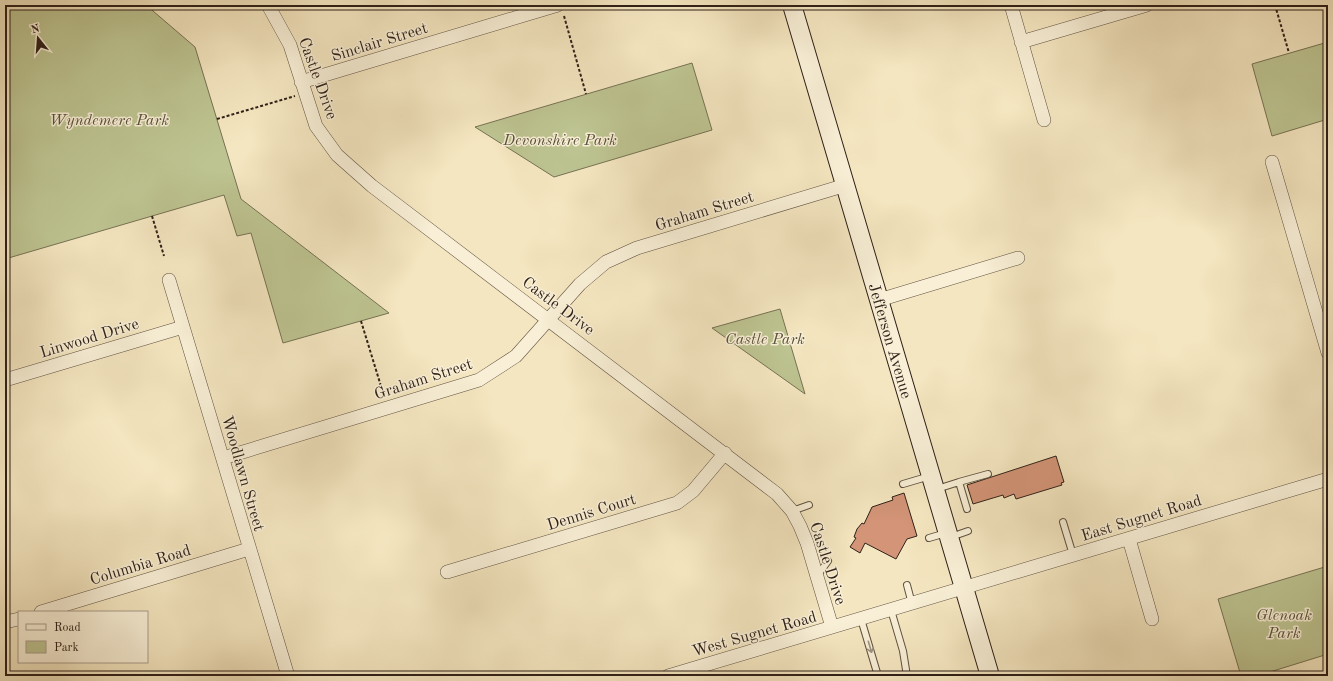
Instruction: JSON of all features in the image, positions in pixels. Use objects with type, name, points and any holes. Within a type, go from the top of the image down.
[{"type":"street","name":"Castle Drive","points":[[268,5],[290,46],[316,126],[337,155],[379,190],[777,494],[792,512],[807,543],[832,628]]},
{"type":"street","name":"Jefferson Avenue","points":[[792,5],[990,676]]},
{"type":"street","points":[[1011,5],[1044,120]]},
{"type":"street","points":[[1022,42],[1147,5]]},
{"type":"street","name":"Sinclair Street","points":[[301,82],[561,11]]},
{"type":"street","points":[[1272,162],[1328,353]]},
{"type":"street","name":"Graham Street","points":[[223,458],[479,380],[516,356],[580,284],[606,262],[637,248],[846,185]]},
{"type":"street","points":[[879,300],[1018,258]]},
{"type":"street","name":"Woodlawn Street","points":[[169,280],[288,676]]},
{"type":"street","name":"Linwood Drive","points":[[5,380],[183,327]]},
{"type":"street","name":"Dennis Court","points":[[447,572],[677,503],[693,491],[725,453]]},
{"type":"street","name":"East Sugnet Road","points":[[964,588],[1328,479]]},
{"type":"street","points":[[1129,539],[1152,619]]},
{"type":"street","name":"Columbia Road","points":[[44,611],[249,549]]},
{"type":"street","name":"West Sugnet Road","points":[[668,676],[964,588]]},
{"type":"street","points":[[5,622],[18,618]]},
{"type":"lane","points":[[903,484],[960,482],[988,474]]},
{"type":"lane","points":[[960,482],[967,509]]},
{"type":"lane","points":[[792,512],[808,505]]},
{"type":"lane","points":[[1063,522],[1073,556]]},
{"type":"lane","points":[[929,538],[968,531]]},
{"type":"lane","points":[[817,576],[828,561]]},
{"type":"lane","points":[[907,585],[912,604]]},
{"type":"lane","points":[[891,610],[903,651],[907,676]]},
{"type":"lane","points":[[861,619],[878,676]]},
{"type":"path","points":[[1275,5],[1289,53]]},
{"type":"path","points":[[561,11],[586,94]]},
{"type":"path","points":[[217,119],[294,96]]},
{"type":"path","points":[[152,216],[164,256]]},
{"type":"path","points":[[361,321],[384,396]]},
{"type":"green space","name":"Wyndemere Park","points":[[5,5],[146,5],[195,47],[241,199],[389,313],[283,343],[251,233],[237,236],[224,195],[5,259]]},
{"type":"green space","points":[[1328,42],[1328,119],[1272,136],[1252,64]]},
{"type":"green space","name":"Devonshire Park","points":[[692,63],[712,130],[554,177],[475,127]]},
{"type":"green space","name":"Castle Park","points":[[780,309],[805,394],[712,328]]},
{"type":"green space","name":"Glenoak Park","points":[[1328,566],[1328,654],[1257,676],[1241,676],[1218,599]]},
{"type":"building","points":[[1056,456],[1064,482],[1061,483],[1062,485],[1016,499],[1014,494],[1004,498],[1003,495],[973,504],[967,485]]},
{"type":"building","points":[[904,493],[917,536],[907,539],[896,559],[865,543],[860,553],[850,547],[856,538],[854,537],[857,529],[862,523],[864,524],[872,507],[893,500],[892,497]]}]
